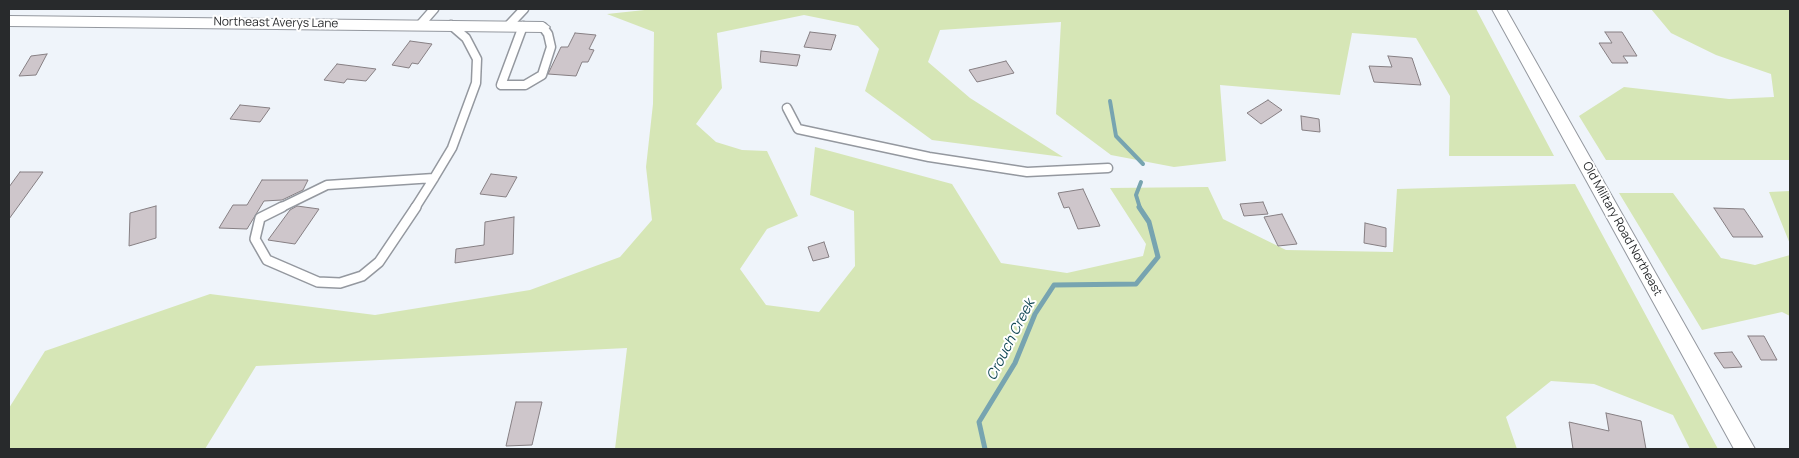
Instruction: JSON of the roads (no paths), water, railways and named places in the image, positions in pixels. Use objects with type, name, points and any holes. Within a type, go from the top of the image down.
[{"type":"street","name":"Old Military Road Northeast","points":[[1499,9],[1745,449]]},
{"type":"street","name":"Northeast Averys Lane","points":[[9,20],[543,27]]},
{"type":"lane","points":[[420,25],[434,9]]},
{"type":"lane","points":[[508,26],[524,9]]},
{"type":"lane","points":[[434,178],[327,185],[260,218],[255,239],[267,260],[318,282],[340,283],[362,276],[379,262],[434,178],[452,148],[476,83],[476,60],[472,49],[466,38],[451,25]]},
{"type":"lane","points":[[523,26],[501,84],[525,85],[534,82],[542,75],[551,47],[543,27]]},
{"type":"lane","points":[[787,108],[798,129],[929,157],[1027,172],[1108,168]]},
{"type":"waterway","name":"Crouch Creek","points":[[1110,101],[1116,136],[1143,164]]},
{"type":"waterway","name":"Crouch Creek","points":[[1140,208],[1136,195],[1141,182]]},
{"type":"waterway","name":"Crouch Creek","points":[[985,449],[979,422],[1015,363],[1035,314],[1054,285],[1136,284],[1158,257],[1149,222],[1139,207]]}]
